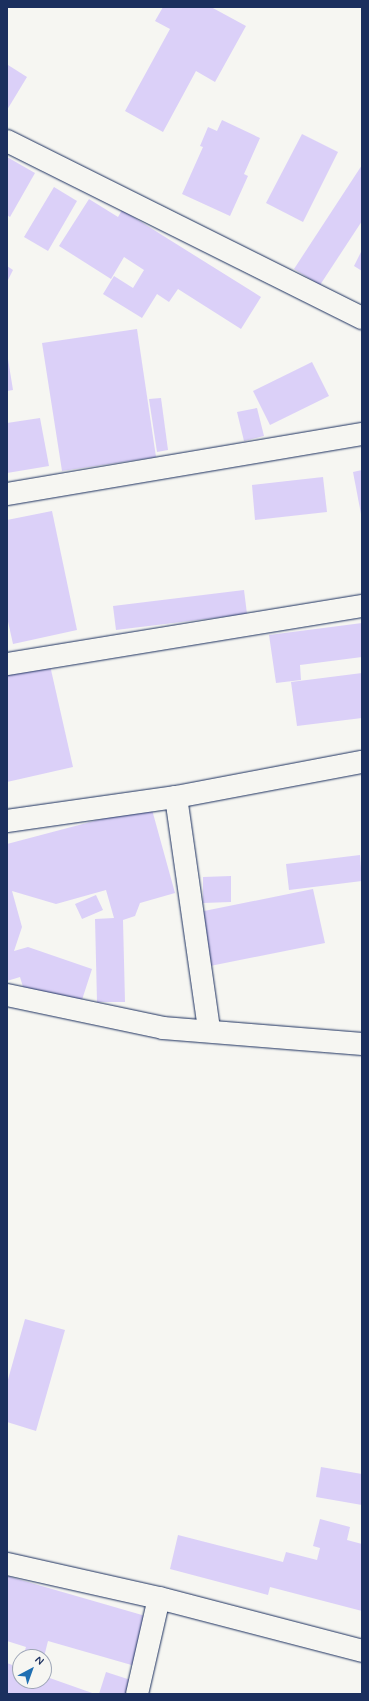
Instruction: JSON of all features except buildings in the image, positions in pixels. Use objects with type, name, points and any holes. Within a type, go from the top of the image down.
[{"type":"street","points":[[7,141],[362,318]]},
{"type":"street","points":[[7,494],[362,434]]},
{"type":"street","points":[[7,664],[362,606]]},
{"type":"street","points":[[7,821],[176,797],[362,762]]},
{"type":"street","points":[[176,797],[209,1030]]},
{"type":"street","points":[[7,995],[163,1028],[209,1030],[362,1044]]},
{"type":"street","points":[[7,1564],[159,1598],[362,1651]]},
{"type":"street","points":[[137,1694],[159,1598]]}]
